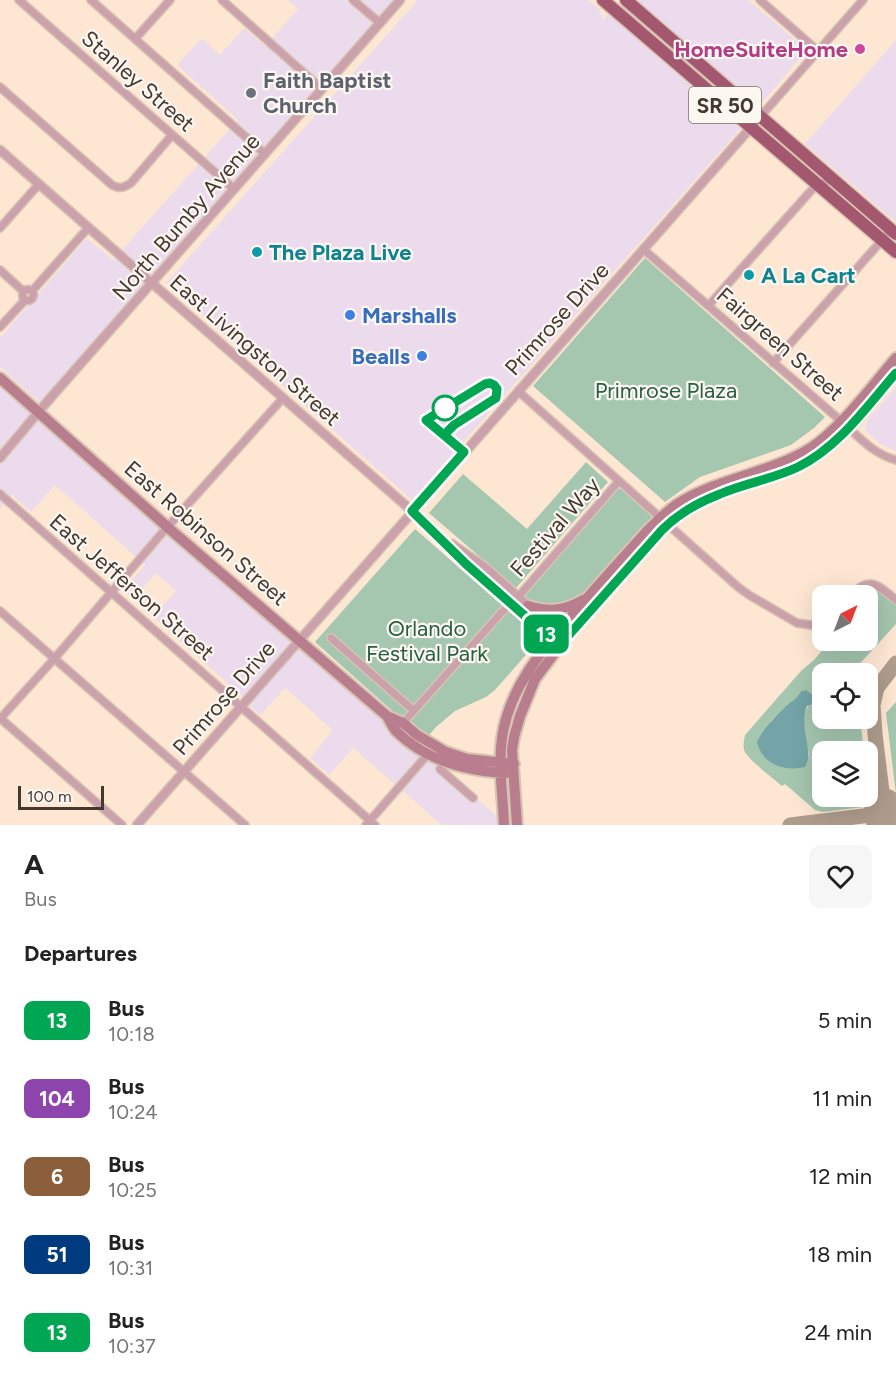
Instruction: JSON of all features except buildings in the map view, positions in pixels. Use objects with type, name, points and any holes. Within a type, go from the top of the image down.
[{"type":"highway","name":"SR 50","points":[[603,0],[896,252]]},
{"type":"highway","name":"SR 50","points":[[628,1],[893,232]]},
{"type":"main road","points":[[517,825],[512,750],[514,737],[535,679],[558,639],[588,597],[664,521],[721,493],[798,467],[830,447],[896,358]]},
{"type":"main road","points":[[845,424],[896,373]]},
{"type":"main road","name":"East Robinson Street","points":[[0,378],[387,716],[403,723],[417,735],[446,752],[500,767]]},
{"type":"main road","points":[[504,825],[500,767],[502,735],[525,675],[543,648],[558,639],[664,521]]},
{"type":"main road","points":[[528,606],[557,610],[575,605],[588,597]]},
{"type":"main road","name":"East Robinson Street","points":[[387,716],[396,731],[414,746],[451,764],[472,769],[514,768]]},
{"type":"street","name":"Stanley Street","points":[[19,0],[234,189]]},
{"type":"street","points":[[91,0],[265,154]]},
{"type":"street","points":[[135,39],[170,0]]},
{"type":"street","points":[[222,0],[322,89]]},
{"type":"street","points":[[353,0],[380,23]]},
{"type":"street","name":"North Bumby Avenue","points":[[0,458],[400,0]]},
{"type":"street","points":[[759,0],[818,51]]},
{"type":"street","name":"Primrose Drive","points":[[137,825],[863,0]]},
{"type":"street","points":[[618,14],[628,1]]},
{"type":"street","points":[[0,87],[117,188],[131,183],[172,135]]},
{"type":"street","name":"East Livingston Street","points":[[0,150],[412,511],[511,604],[558,639]]},
{"type":"street","points":[[709,305],[817,184],[833,180]]},
{"type":"street","points":[[0,228],[39,184]]},
{"type":"street","points":[[0,327],[88,228]]},
{"type":"street","points":[[773,363],[882,240],[893,232]]},
{"type":"street","name":"Fairgreen Street","points":[[643,249],[875,451],[896,460]]},
{"type":"street","points":[[0,270],[27,294]]},
{"type":"street","points":[[518,391],[738,587],[797,623],[812,626]]},
{"type":"street","points":[[122,825],[0,718],[283,398]]},
{"type":"street","name":"Festival Way","points":[[518,597],[619,481]]},
{"type":"street","name":"East Jefferson Street","points":[[0,494],[370,824]]},
{"type":"street","name":"East Livingston Street","points":[[432,530],[486,568],[528,606]]},
{"type":"street","points":[[862,585],[877,584],[896,600]]},
{"type":"street","name":"Festival Way","points":[[403,723],[511,604]]},
{"type":"street","points":[[528,606],[558,639]]},
{"type":"street","points":[[0,611],[245,825]]},
{"type":"street","points":[[331,638],[414,711]]},
{"type":"street","points":[[370,824],[428,754]]},
{"type":"street","points":[[447,776],[451,764]]},
{"type":"street","points":[[440,769],[473,798]]},
{"type":"shaded area","points":[[288,0],[400,0],[44,406],[0,367],[0,338],[85,240],[89,240],[113,260],[238,120],[177,65],[202,38],[220,55],[244,28],[265,46],[298,9]]},
{"type":"shaded area","points":[[418,0],[588,0],[599,9],[603,20],[610,12],[741,128],[412,500],[166,283]]},
{"type":"shaded area","points":[[640,0],[748,0],[807,50],[761,104],[756,105],[638,2]]},
{"type":"shaded area","points":[[896,40],[896,222],[805,144]]},
{"type":"shaded area","points":[[0,380],[507,825],[442,825],[353,748],[329,775],[310,758],[333,730],[285,688],[260,715],[241,695],[153,617],[176,591],[156,573],[133,599],[123,590],[145,565],[55,485],[31,512],[12,495],[0,508]]},
{"type":"shaded area","points":[[896,388],[896,451],[880,444],[865,428],[868,419]]},
{"type":"green space","name":"Primrose Plaza","points":[[645,258],[825,417],[791,445],[700,477],[665,502],[533,386]]},
{"type":"green space","points":[[586,462],[608,482],[516,588],[429,513],[463,474],[527,529]]},
{"type":"green space","name":"Orlando Festival Park","points":[[616,488],[621,489],[651,516],[652,520],[586,595],[565,607],[531,603],[525,594]]},
{"type":"green space","name":"Orlando Festival Park","points":[[415,529],[537,636],[538,641],[495,690],[486,697],[455,711],[425,740],[315,642]]},
{"type":"green space","points":[[878,588],[896,602],[896,624],[878,644]]},
{"type":"green space","points":[[822,651],[871,651],[860,663],[812,663],[812,694],[806,690],[801,691],[795,701],[787,705],[770,722],[809,756],[803,717],[812,697],[812,729],[861,729],[863,741],[812,741],[812,807],[863,807],[823,812],[815,810],[785,784],[782,786],[755,764],[744,750],[745,735],[801,671]]},
{"type":"green space","points":[[896,702],[896,794],[886,713]]},
{"type":"water","points":[[806,690],[812,694],[812,704],[807,706],[804,722],[808,760],[805,767],[789,768],[775,765],[764,756],[757,742],[776,716],[801,691]]},
{"type":"taxiway","points":[[884,808],[873,705],[877,688],[896,663]]},
{"type":"taxiway","points":[[790,825],[896,812]]},
{"type":"runway","points":[[884,808],[886,825]]},
{"type":"bus line","name":"13","points":[[448,431],[496,398],[498,394],[494,385],[485,384],[426,420],[464,452],[412,511],[466,564],[559,646],[662,530],[676,518],[721,493],[778,475],[818,455],[830,447],[896,373]]},
{"type":"place","name":"HomeSuiteHome","points":[[860,49]]},
{"type":"place","name":"Faith Baptist Church","points":[[251,93]]},
{"type":"place","name":"The Plaza Live","points":[[257,252]]},
{"type":"place","name":"A La Cart","points":[[749,275]]},
{"type":"place","name":"Marshalls","points":[[350,315]]},
{"type":"place","name":"Bealls","points":[[422,356]]}]
